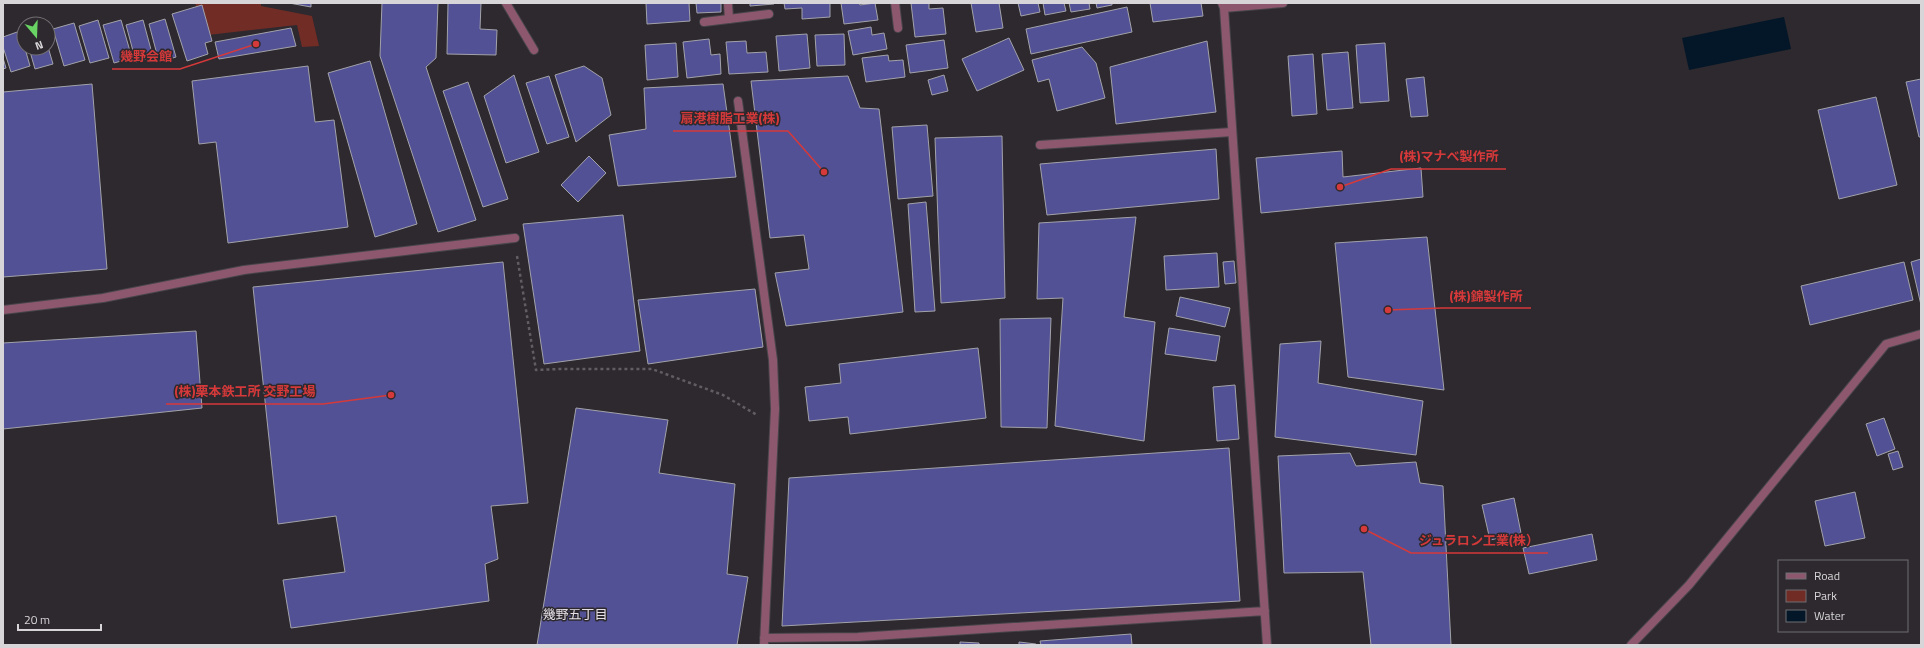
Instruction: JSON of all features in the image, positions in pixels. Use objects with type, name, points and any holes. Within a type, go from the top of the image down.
[{"type":"street","points":[[506,3],[534,50]]},
{"type":"street","points":[[728,3],[729,19]]},
{"type":"street","points":[[895,3],[898,28]]},
{"type":"street","points":[[1267,645],[1223,6],[1283,3]]},
{"type":"street","points":[[704,22],[769,14]]},
{"type":"street","points":[[738,101],[773,360],[775,409],[764,642],[1265,610]]},
{"type":"street","points":[[1040,145],[1232,132]]},
{"type":"street","points":[[3,310],[103,298],[244,270],[515,238]]},
{"type":"street","points":[[1631,645],[1689,585],[1886,344],[1921,334]]},
{"type":"path","points":[[515,238],[536,370],[652,369],[723,395],[774,423]]},
{"type":"green space","points":[[195,3],[261,3],[261,6],[312,16],[319,46],[302,47],[297,25],[208,35]]},
{"type":"water","points":[[1784,17],[1791,49],[1689,70],[1682,38]]},
{"type":"building","points":[[289,3],[311,3],[311,7]]},
{"type":"building","points":[[382,3],[438,3],[436,58],[426,67],[476,220],[438,232],[380,56]]},
{"type":"building","points":[[448,3],[481,3],[480,29],[497,30],[496,55],[447,54]]},
{"type":"building","points":[[646,3],[689,3],[690,21],[647,24]]},
{"type":"building","points":[[696,3],[721,3],[721,12],[697,13]]},
{"type":"building","points":[[750,3],[774,3],[774,4],[750,6]]},
{"type":"building","points":[[784,3],[830,3],[830,17],[802,19],[802,8],[785,9]]},
{"type":"building","points":[[841,3],[859,3],[860,5],[875,3],[878,20],[844,24]]},
{"type":"building","points":[[911,3],[929,3],[929,9],[943,8],[946,34],[915,37]]},
{"type":"building","points":[[971,3],[999,3],[1003,28],[976,32]]},
{"type":"building","points":[[1018,3],[1038,3],[1040,12],[1021,16]]},
{"type":"building","points":[[1043,3],[1064,3],[1066,11],[1045,15]]},
{"type":"building","points":[[1069,3],[1089,3],[1090,9],[1071,12]]},
{"type":"building","points":[[1096,3],[1112,3],[1112,5],[1097,8]]},
{"type":"building","points":[[1150,3],[1201,3],[1203,16],[1153,22]]},
{"type":"building","points":[[202,5],[212,41],[205,43],[208,54],[187,61],[172,14]]},
{"type":"building","points":[[1127,7],[1132,32],[1031,54],[1026,29]]},
{"type":"building","points":[[165,19],[176,57],[159,62],[149,24]]},
{"type":"building","points":[[98,20],[109,58],[90,63],[79,26]]},
{"type":"building","points":[[121,20],[132,58],[114,63],[103,25]]},
{"type":"building","points":[[143,20],[153,57],[136,62],[126,25]]},
{"type":"building","points":[[74,23],[85,60],[64,66],[56,39],[56,28]]},
{"type":"building","points":[[871,27],[872,35],[884,33],[887,49],[853,55],[848,31]]},
{"type":"building","points":[[291,28],[296,46],[219,59],[215,42]]},
{"type":"building","points":[[16,32],[16,56],[27,56],[30,66],[11,72],[3,47],[3,37]]},
{"type":"building","points":[[807,34],[810,68],[779,71],[776,36]]},
{"type":"building","points":[[844,34],[845,65],[817,66],[815,35]]},
{"type":"building","points":[[1009,38],[1024,70],[977,91],[962,59]]},
{"type":"building","points":[[709,39],[711,55],[720,54],[721,74],[687,78],[683,42]]},
{"type":"building","points":[[944,40],[948,68],[910,73],[906,45]]},
{"type":"building","points":[[746,41],[747,53],[766,52],[768,72],[729,74],[726,42]]},
{"type":"building","points":[[1207,41],[1216,112],[1116,124],[1110,67]]},
{"type":"building","points":[[676,43],[678,77],[647,80],[645,45]]},
{"type":"building","points":[[1385,43],[1389,101],[1360,103],[1356,45]]},
{"type":"building","points":[[1082,47],[1096,63],[1105,98],[1057,111],[1049,79],[1038,82],[1032,60]]},
{"type":"building","points":[[1348,52],[1353,108],[1327,110],[1322,54]]},
{"type":"building","points":[[1313,54],[1317,114],[1292,116],[1288,56]]},
{"type":"building","points":[[888,55],[889,61],[903,60],[905,77],[866,82],[862,58]]},
{"type":"building","points":[[31,56],[51,56],[53,64],[35,69]]},
{"type":"building","points":[[3,58],[6,68],[3,69]]},
{"type":"building","points":[[370,61],[417,224],[375,237],[328,73]]},
{"type":"building","points":[[308,66],[315,122],[334,120],[348,227],[228,243],[216,142],[199,144],[192,81]]},
{"type":"building","points":[[584,66],[602,78],[611,115],[576,142],[555,75]]},
{"type":"building","points":[[514,75],[539,152],[506,163],[484,96]]},
{"type":"building","points":[[944,75],[948,91],[932,95],[928,80]]},
{"type":"building","points":[[549,76],[569,137],[547,144],[526,83]]},
{"type":"building","points":[[848,76],[860,108],[879,109],[903,312],[786,326],[775,273],[809,269],[804,235],[770,238],[751,81]]},
{"type":"building","points":[[1424,77],[1428,116],[1411,117],[1406,79]]},
{"type":"building","points":[[1921,79],[1921,137],[1919,137],[1906,82]]},
{"type":"building","points":[[468,82],[508,199],[483,207],[443,91]]},
{"type":"building","points":[[92,84],[107,269],[3,277],[3,92]]},
{"type":"building","points":[[723,84],[736,177],[618,186],[609,135],[646,129],[644,88]]},
{"type":"building","points":[[1876,97],[1897,185],[1839,199],[1818,110]]},
{"type":"building","points":[[927,125],[933,196],[898,199],[892,127]]},
{"type":"building","points":[[1002,136],[1005,298],[941,303],[935,138]]},
{"type":"building","points":[[1216,149],[1219,199],[1047,215],[1040,164]]},
{"type":"building","points":[[1342,151],[1343,177],[1421,168],[1423,197],[1261,213],[1256,158]]},
{"type":"building","points":[[589,156],[606,173],[578,202],[561,185]]},
{"type":"building","points":[[926,202],[935,311],[915,312],[908,204]]},
{"type":"building","points":[[623,215],[640,351],[544,364],[523,224]]},
{"type":"building","points":[[1136,217],[1124,317],[1155,322],[1144,441],[1055,426],[1063,298],[1037,299],[1039,223]]},
{"type":"building","points":[[1427,237],[1444,390],[1348,377],[1335,243]]},
{"type":"building","points":[[1217,253],[1219,287],[1166,290],[1164,256]]},
{"type":"building","points":[[1921,259],[1921,305],[1911,262]]},
{"type":"building","points":[[1234,261],[1236,283],[1225,284],[1223,262]]},
{"type":"building","points":[[503,262],[528,503],[491,506],[498,559],[485,564],[489,601],[291,628],[283,580],[345,572],[336,516],[278,524],[253,287]]},
{"type":"building","points":[[1904,262],[1913,300],[1810,325],[1801,286]]},
{"type":"building","points":[[755,289],[763,347],[648,364],[638,300]]},
{"type":"building","points":[[1180,297],[1230,308],[1225,327],[1176,316]]},
{"type":"building","points":[[1051,318],[1047,428],[1001,427],[1000,319]]},
{"type":"building","points":[[1169,328],[1220,336],[1216,361],[1165,354]]},
{"type":"building","points":[[196,331],[202,408],[3,429],[3,343]]},
{"type":"building","points":[[1321,341],[1318,383],[1423,401],[1416,455],[1275,437],[1280,344]]},
{"type":"building","points":[[978,348],[986,418],[850,434],[848,417],[809,421],[805,387],[841,383],[839,364]]},
{"type":"building","points":[[1235,385],[1239,439],[1217,441],[1213,387]]},
{"type":"building","points":[[576,408],[668,420],[659,473],[735,484],[727,574],[748,577],[737,645],[537,645]]},
{"type":"building","points":[[1884,418],[1895,449],[1877,456],[1866,424]]},
{"type":"building","points":[[1229,448],[1240,601],[782,626],[789,478]]},
{"type":"building","points":[[1898,451],[1903,467],[1893,470],[1888,454]]},
{"type":"building","points":[[1350,453],[1356,466],[1416,462],[1420,483],[1443,486],[1451,645],[1371,645],[1363,572],[1284,573],[1278,456]]},
{"type":"building","points":[[1855,492],[1865,538],[1825,546],[1815,501]]},
{"type":"building","points":[[1514,498],[1521,533],[1490,540],[1482,505]]},
{"type":"building","points":[[1592,534],[1597,560],[1529,574],[1523,548]]},
{"type":"building","points":[[1131,634],[1132,645],[1041,645],[1040,641]]},
{"type":"building","points":[[960,642],[979,643],[979,645],[960,645]]},
{"type":"building","points":[[1019,642],[1036,644],[1036,645],[1019,645]]},
{"type":"place","name":"幾野会館","points":[[256,44]]},
{"type":"place","name":"扇港樹脂工業(株)","points":[[824,172]]},
{"type":"place","name":"(株)マナべ製作所","points":[[1340,187]]},
{"type":"place","name":"(株)錦製作所","points":[[1388,310]]},
{"type":"place","name":"(株)栗本鉄工所 交野工場","points":[[391,395]]},
{"type":"place","name":"ジュラロン工業(株）","points":[[1364,529]]},
{"type":"district","name":"幾野五丁目","points":[[575,614]]}]
